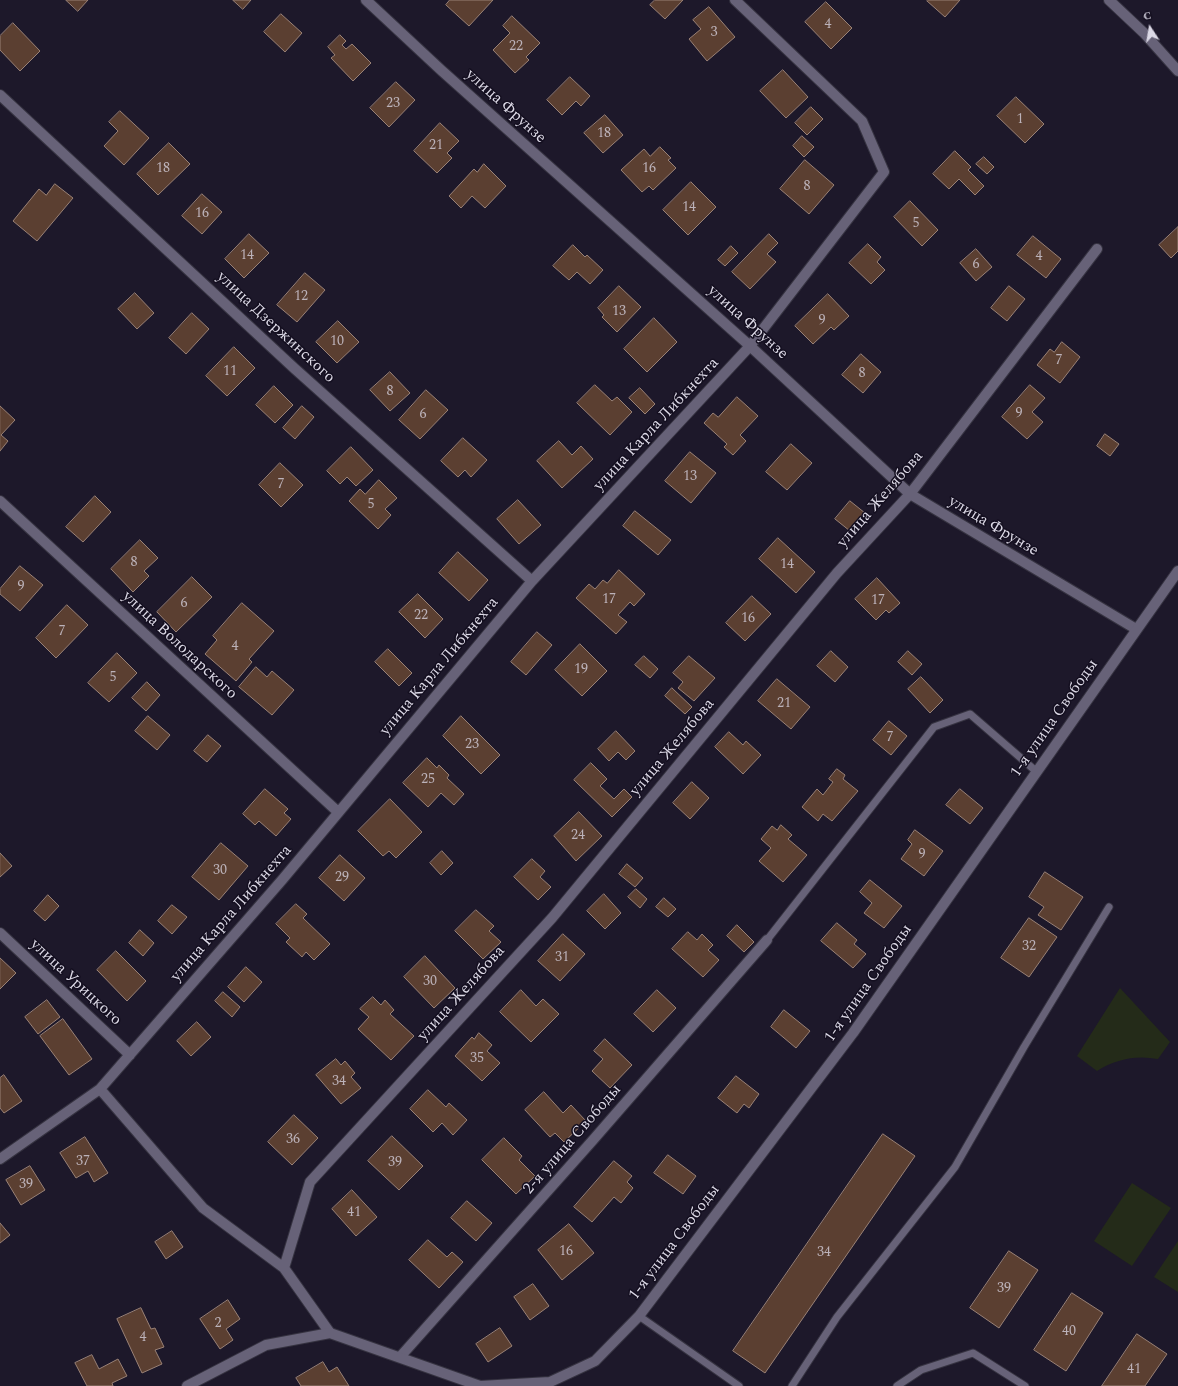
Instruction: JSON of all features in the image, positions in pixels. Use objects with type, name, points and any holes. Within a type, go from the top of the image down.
[{"type":"street","name":"улица Фрунзе","points":[[366,0],[441,70],[750,346],[910,494],[1136,629]]},
{"type":"street","name":"улица Карла Либкнехта","points":[[0,1159],[100,1089],[338,812],[532,581],[750,346],[884,172],[862,121],[736,0]]},
{"type":"street","points":[[1109,0],[1144,33],[1178,71]]},
{"type":"street","name":"улица Дзержинского","points":[[0,95],[294,368],[532,581]]},
{"type":"street","name":"улица Желябова","points":[[284,1268],[310,1182],[552,918],[837,573],[910,494],[1097,249]]},
{"type":"street","name":"улица Володарского","points":[[0,501],[338,812]]},
{"type":"street","name":"1-я улица Свободы","points":[[551,1385],[595,1361],[638,1316],[853,1033],[1178,571]]},
{"type":"street","name":"улица Урицкого","points":[[0,934],[130,1055]]},
{"type":"street","name":"2-я улица Свободы","points":[[400,1357],[593,1140],[766,940]]},
{"type":"street","points":[[100,1089],[203,1208],[284,1268],[330,1333]]},
{"type":"street","points":[[188,1386],[266,1345],[330,1333],[480,1386],[551,1385]]},
{"type":"lane","points":[[766,940],[934,727],[970,714],[1037,772]]},
{"type":"lane","points":[[792,1386],[837,1317],[955,1167],[1024,1047],[1109,907]]},
{"type":"lane","points":[[638,1316],[739,1386]]},
{"type":"lane","points":[[897,1386],[921,1370],[973,1353],[1025,1386]]},
{"type":"green space","points":[[1120,988],[1170,1042],[1158,1059],[1126,1059],[1097,1071],[1077,1056]]},
{"type":"green space","points":[[1132,1183],[1171,1208],[1132,1266],[1094,1241]]},
{"type":"green space","points":[[1178,1241],[1178,1292],[1154,1277]]},
{"type":"building","points":[[66,0],[88,0],[78,11]]},
{"type":"building","points":[[233,0],[251,0],[243,9]]},
{"type":"building","points":[[450,0],[493,0],[469,26],[446,5]]},
{"type":"building","points":[[655,0],[683,0],[665,19],[650,5]]},
{"type":"building","points":[[960,0],[945,17],[927,1]]},
{"type":"building","points":[[826,2],[852,28],[831,49],[805,22]]},
{"type":"building","points":[[709,7],[735,37],[707,61],[689,39],[701,29],[693,20]]},
{"type":"building","points":[[281,14],[302,33],[285,52],[264,32]]},
{"type":"building","points":[[512,16],[540,43],[526,57],[529,60],[515,73],[493,50],[510,33],[503,26]]},
{"type":"building","points":[[13,23],[40,51],[20,71],[0,50],[0,36]]},
{"type":"building","points":[[340,35],[346,41],[342,45],[346,49],[352,44],[371,63],[353,81],[331,58],[335,55],[328,47]]},
{"type":"building","points":[[783,70],[808,97],[786,118],[760,91]]},
{"type":"building","points":[[570,77],[590,96],[581,106],[576,101],[562,115],[547,100]]},
{"type":"building","points":[[396,82],[415,100],[389,127],[370,108]]},
{"type":"building","points":[[1016,97],[1044,124],[1025,143],[997,116]]},
{"type":"building","points":[[811,107],[823,119],[807,135],[795,123]]},
{"type":"building","points":[[120,111],[149,138],[124,165],[104,146],[118,131],[109,122]]},
{"type":"building","points":[[605,115],[623,135],[603,153],[584,133]]},
{"type":"building","points":[[440,123],[459,141],[447,153],[452,158],[437,173],[414,151]]},
{"type":"building","points":[[802,136],[814,147],[804,157],[793,146]]},
{"type":"building","points":[[169,143],[190,164],[158,195],[137,174]]},
{"type":"building","points":[[660,147],[671,158],[668,160],[676,168],[653,190],[649,186],[642,192],[621,170],[644,149],[650,156]]},
{"type":"building","points":[[955,151],[971,167],[968,170],[984,186],[975,195],[959,179],[949,189],[933,174]]},
{"type":"building","points":[[984,157],[994,167],[987,174],[976,164]]},
{"type":"building","points":[[805,160],[834,185],[809,214],[780,189]]},
{"type":"building","points":[[484,164],[506,186],[485,208],[472,196],[461,208],[449,196],[474,169],[477,172]]},
{"type":"building","points":[[691,182],[716,207],[688,235],[663,210]]},
{"type":"building","points":[[55,184],[73,198],[37,241],[13,221],[39,189],[46,195]]},
{"type":"building","points":[[202,194],[222,212],[202,234],[182,216]]},
{"type":"building","points":[[910,201],[938,230],[922,246],[894,217]]},
{"type":"building","points":[[1178,227],[1178,251],[1171,258],[1159,245]]},
{"type":"building","points":[[249,234],[269,253],[244,278],[225,259]]},
{"type":"building","points":[[769,234],[778,243],[767,254],[776,262],[750,289],[732,272]]},
{"type":"building","points":[[1033,236],[1061,259],[1046,278],[1017,255]]},
{"type":"building","points":[[868,244],[881,257],[877,262],[885,270],[871,284],[849,263]]},
{"type":"building","points":[[573,245],[585,257],[587,255],[603,270],[590,284],[577,272],[569,280],[553,266]]},
{"type":"building","points":[[731,246],[738,253],[725,266],[718,260]]},
{"type":"building","points":[[976,249],[992,267],[976,281],[960,263]]},
{"type":"building","points":[[305,273],[325,290],[297,322],[277,305]]},
{"type":"building","points":[[619,286],[641,307],[617,332],[602,317],[604,315],[598,308]]},
{"type":"building","points":[[1009,286],[1025,299],[1007,321],[991,308]]},
{"type":"building","points":[[135,293],[154,313],[137,329],[118,309]]},
{"type":"building","points":[[828,294],[849,316],[834,330],[831,327],[813,344],[795,326]]},
{"type":"building","points":[[192,313],[209,329],[186,354],[169,338]]},
{"type":"building","points":[[654,318],[677,342],[647,372],[624,349]]},
{"type":"building","points":[[338,321],[359,342],[337,363],[316,342]]},
{"type":"building","points":[[1062,342],[1080,357],[1060,383],[1037,365],[1050,349],[1054,352]]},
{"type":"building","points":[[234,347],[255,368],[227,396],[206,376]]},
{"type":"building","points":[[861,354],[881,372],[863,393],[842,375]]},
{"type":"building","points":[[390,372],[410,393],[390,411],[370,390]]},
{"type":"building","points":[[595,385],[612,401],[617,397],[632,412],[610,435],[577,403]]},
{"type":"building","points":[[1030,385],[1045,398],[1032,412],[1043,422],[1027,439],[1002,417]]},
{"type":"building","points":[[274,386],[293,405],[275,423],[256,405]]},
{"type":"building","points":[[640,388],[655,404],[645,414],[629,398]]},
{"type":"building","points":[[426,390],[448,410],[420,439],[399,420]]},
{"type":"building","points":[[737,397],[758,416],[740,435],[746,441],[733,455],[724,447],[727,444],[704,423],[713,413],[718,417]]},
{"type":"building","points":[[0,406],[15,420],[1,435],[8,441],[0,451]]},
{"type":"building","points":[[302,406],[314,417],[295,439],[283,428]]},
{"type":"building","points":[[1105,434],[1119,444],[1110,456],[1097,446]]},
{"type":"building","points":[[463,438],[487,460],[471,477],[465,470],[458,477],[441,461]]},
{"type":"building","points":[[559,441],[572,455],[581,446],[593,459],[562,488],[537,461]]},
{"type":"building","points":[[791,444],[812,463],[787,490],[766,472]]},
{"type":"building","points":[[351,447],[373,470],[356,486],[347,477],[340,484],[327,471]]},
{"type":"building","points":[[690,452],[716,473],[691,503],[665,481]]},
{"type":"building","points":[[280,463],[303,485],[281,507],[259,485]]},
{"type":"building","points":[[379,480],[397,498],[385,509],[391,515],[378,529],[349,501],[360,489],[365,494]]},
{"type":"building","points":[[95,496],[111,512],[83,542],[66,527]]},
{"type":"building","points":[[518,500],[541,525],[519,544],[497,519]]},
{"type":"building","points":[[850,501],[865,513],[850,531],[835,519]]},
{"type":"building","points":[[635,511],[671,540],[658,555],[623,526]]},
{"type":"building","points":[[778,538],[815,572],[796,593],[759,559]]},
{"type":"building","points":[[140,540],[158,558],[144,571],[149,576],[133,592],[111,569]]},
{"type":"building","points":[[458,552],[488,580],[469,601],[439,573]]},
{"type":"building","points":[[20,566],[43,585],[20,611],[0,594],[0,589]]},
{"type":"building","points":[[619,570],[645,594],[634,606],[630,602],[618,615],[627,622],[616,634],[576,598],[589,584],[595,589],[603,580],[607,583]]},
{"type":"building","points":[[192,577],[212,597],[176,632],[157,612]]},
{"type":"building","points":[[877,578],[900,603],[889,613],[886,610],[876,620],[855,599]]},
{"type":"building","points":[[418,594],[443,619],[425,638],[399,612]]},
{"type":"building","points":[[752,596],[771,614],[745,641],[726,623]]},
{"type":"building","points":[[242,603],[274,631],[249,659],[252,662],[236,681],[205,654],[217,640],[213,636]]},
{"type":"building","points":[[67,605],[88,625],[56,658],[36,638]]},
{"type":"building","points":[[537,632],[552,645],[526,675],[511,662]]},
{"type":"building","points":[[580,644],[607,671],[582,696],[555,670]]},
{"type":"building","points":[[388,649],[412,673],[399,686],[375,662]]},
{"type":"building","points":[[831,651],[848,667],[835,682],[817,666]]},
{"type":"building","points":[[908,651],[922,664],[912,675],[898,662]]},
{"type":"building","points":[[117,653],[137,673],[109,702],[88,683]]},
{"type":"building","points":[[644,656],[658,669],[650,678],[635,665]]},
{"type":"building","points":[[689,656],[715,678],[694,701],[678,688],[683,682],[673,673]]},
{"type":"building","points":[[256,667],[267,677],[272,671],[294,690],[272,715],[239,687]]},
{"type":"building","points":[[921,677],[943,700],[930,713],[908,689]]},
{"type":"building","points":[[777,679],[810,707],[791,729],[758,701]]},
{"type":"building","points":[[147,682],[160,695],[146,711],[132,698]]},
{"type":"building","points":[[672,688],[692,707],[685,714],[665,696]]},
{"type":"building","points":[[148,716],[170,735],[157,750],[135,731]]},
{"type":"building","points":[[461,716],[500,755],[481,774],[443,736]]},
{"type":"building","points":[[889,721],[907,736],[891,755],[873,740]]},
{"type":"building","points":[[616,731],[635,751],[626,760],[618,752],[609,761],[598,749]]},
{"type":"building","points":[[729,732],[743,745],[746,741],[761,755],[743,774],[715,747]]},
{"type":"building","points":[[208,735],[221,746],[207,762],[194,751]]},
{"type":"building","points":[[427,758],[437,768],[439,765],[449,775],[447,778],[464,794],[454,805],[441,793],[428,807],[403,783]]},
{"type":"building","points":[[591,763],[607,779],[600,786],[614,799],[624,789],[632,797],[612,817],[574,780]]},
{"type":"building","points":[[837,769],[845,775],[843,779],[858,791],[832,821],[823,814],[818,821],[802,807],[817,789],[823,795],[833,782],[829,779]]},
{"type":"building","points":[[692,782],[709,798],[690,819],[673,803]]},
{"type":"building","points":[[265,789],[288,809],[284,813],[291,819],[276,836],[259,821],[255,825],[243,814]]},
{"type":"building","points":[[960,789],[983,808],[970,824],[946,805]]},
{"type":"building","points":[[390,799],[422,832],[396,858],[389,851],[383,856],[358,831]]},
{"type":"building","points":[[579,812],[602,836],[576,861],[554,836]]},
{"type":"building","points":[[781,825],[792,835],[788,839],[807,855],[783,882],[759,861],[771,848],[761,839],[772,826],[777,830]]},
{"type":"building","points":[[915,830],[943,851],[924,876],[901,859],[912,844],[908,840]]},
{"type":"building","points":[[221,843],[248,866],[219,900],[192,877]]},
{"type":"building","points":[[442,851],[453,863],[441,875],[430,863]]},
{"type":"building","points":[[0,853],[12,866],[0,877]]},
{"type":"building","points":[[340,855],[365,878],[344,901],[319,878]]},
{"type":"building","points":[[532,859],[545,871],[540,877],[551,887],[538,900],[514,877]]},
{"type":"building","points":[[627,864],[643,878],[635,887],[619,874]]},
{"type":"building","points":[[1045,872],[1083,897],[1061,930],[1038,915],[1044,907],[1029,897]]},
{"type":"building","points":[[870,880],[902,906],[884,928],[864,913],[872,903],[860,892]]},
{"type":"building","points":[[636,889],[647,899],[640,908],[628,897]]},
{"type":"building","points":[[604,894],[621,913],[605,929],[587,911]]},
{"type":"building","points":[[48,895],[59,906],[45,921],[34,911]]},
{"type":"building","points":[[664,898],[676,909],[668,917],[656,907]]},
{"type":"building","points":[[296,904],[307,914],[303,918],[330,944],[314,960],[306,952],[302,957],[286,942],[290,938],[276,924]]},
{"type":"building","points":[[172,905],[187,917],[172,934],[158,921]]},
{"type":"building","points":[[476,910],[494,926],[489,931],[501,942],[483,959],[455,931]]},
{"type":"building","points":[[1029,918],[1057,937],[1029,977],[1001,958]]},
{"type":"building","points":[[837,923],[857,940],[854,944],[866,954],[853,968],[821,941]]},
{"type":"building","points":[[737,925],[754,942],[744,952],[727,936]]},
{"type":"building","points":[[140,930],[154,943],[143,956],[129,943]]},
{"type":"building","points":[[688,932],[697,940],[702,934],[713,945],[708,950],[719,960],[703,977],[672,949]]},
{"type":"building","points":[[563,934],[585,954],[560,981],[538,961]]},
{"type":"building","points":[[116,951],[146,981],[127,1001],[97,970]]},
{"type":"building","points":[[425,956],[455,988],[434,1008],[404,977]]},
{"type":"building","points":[[0,958],[16,973],[0,989]]},
{"type":"building","points":[[246,967],[262,982],[244,1002],[228,987]]},
{"type":"building","points":[[521,990],[536,1006],[543,999],[559,1014],[531,1042],[500,1012]]},
{"type":"building","points":[[657,990],[676,1008],[653,1032],[634,1014]]},
{"type":"building","points":[[223,992],[240,1007],[232,1017],[215,1001]]},
{"type":"building","points":[[373,997],[381,1005],[385,1000],[394,1010],[390,1014],[414,1036],[391,1060],[358,1029],[369,1017],[360,1009]]},
{"type":"building","points":[[47,1000],[60,1017],[38,1034],[25,1017]]},
{"type":"building","points":[[784,1010],[810,1031],[796,1048],[771,1027]]},
{"type":"building","points":[[63,1019],[92,1059],[69,1075],[40,1036]]},
{"type":"building","points":[[197,1022],[211,1037],[191,1056],[177,1041]]},
{"type":"building","points":[[479,1033],[492,1045],[487,1051],[500,1063],[482,1081],[455,1056],[472,1037],[474,1039]]},
{"type":"building","points":[[605,1039],[632,1065],[610,1088],[592,1071],[603,1059],[594,1051]]},
{"type":"building","points":[[336,1059],[341,1065],[345,1061],[355,1073],[351,1077],[361,1088],[341,1104],[316,1075]]},
{"type":"building","points":[[4,1075],[22,1101],[4,1113],[0,1108],[0,1078]]},
{"type":"building","points":[[736,1076],[759,1094],[749,1108],[744,1104],[737,1113],[718,1098]]},
{"type":"building","points":[[428,1090],[446,1107],[449,1103],[467,1120],[453,1135],[442,1123],[433,1132],[410,1109]]},
{"type":"building","points":[[544,1092],[563,1113],[571,1105],[586,1121],[564,1142],[555,1133],[550,1137],[525,1110]]},
{"type":"building","points":[[294,1115],[318,1138],[292,1165],[268,1142]]},
{"type":"building","points":[[883,1134],[915,1156],[765,1373],[733,1351]]},
{"type":"building","points":[[392,1136],[423,1166],[399,1190],[368,1161]]},
{"type":"building","points":[[85,1137],[108,1173],[94,1182],[88,1171],[76,1178],[60,1153]]},
{"type":"building","points":[[504,1138],[522,1156],[519,1160],[535,1176],[516,1194],[482,1160]]},
{"type":"building","points":[[668,1155],[696,1176],[683,1194],[654,1173]]},
{"type":"building","points":[[614,1161],[632,1176],[627,1182],[633,1188],[621,1203],[614,1197],[592,1222],[574,1207]]},
{"type":"building","points":[[30,1166],[45,1190],[21,1205],[6,1180]]},
{"type":"building","points":[[352,1190],[377,1217],[356,1236],[332,1209]]},
{"type":"building","points":[[467,1201],[492,1223],[476,1241],[451,1218]]},
{"type":"building","points":[[0,1223],[10,1235],[0,1243]]},
{"type":"building","points":[[569,1224],[594,1253],[562,1280],[538,1250]]},
{"type":"building","points":[[172,1231],[183,1247],[166,1259],[155,1242]]},
{"type":"building","points":[[428,1240],[447,1257],[452,1252],[463,1262],[439,1288],[409,1260]]},
{"type":"building","points":[[1009,1251],[1038,1270],[999,1328],[970,1308]]},
{"type":"building","points":[[533,1284],[549,1306],[530,1320],[514,1297]]},
{"type":"building","points":[[1072,1293],[1103,1313],[1066,1371],[1034,1350]]},
{"type":"building","points":[[228,1300],[240,1319],[226,1329],[233,1340],[220,1349],[200,1319]]},
{"type":"building","points":[[141,1308],[151,1329],[155,1328],[164,1347],[155,1350],[162,1364],[142,1373],[117,1319]]},
{"type":"building","points":[[500,1328],[512,1346],[488,1362],[476,1344]]},
{"type":"building","points":[[1137,1334],[1167,1354],[1145,1386],[1102,1386]]},
{"type":"building","points":[[92,1355],[99,1369],[118,1359],[127,1376],[112,1383],[113,1386],[87,1386],[75,1363]]},
{"type":"building","points":[[323,1362],[329,1372],[337,1367],[349,1386],[301,1386],[296,1378]]}]
